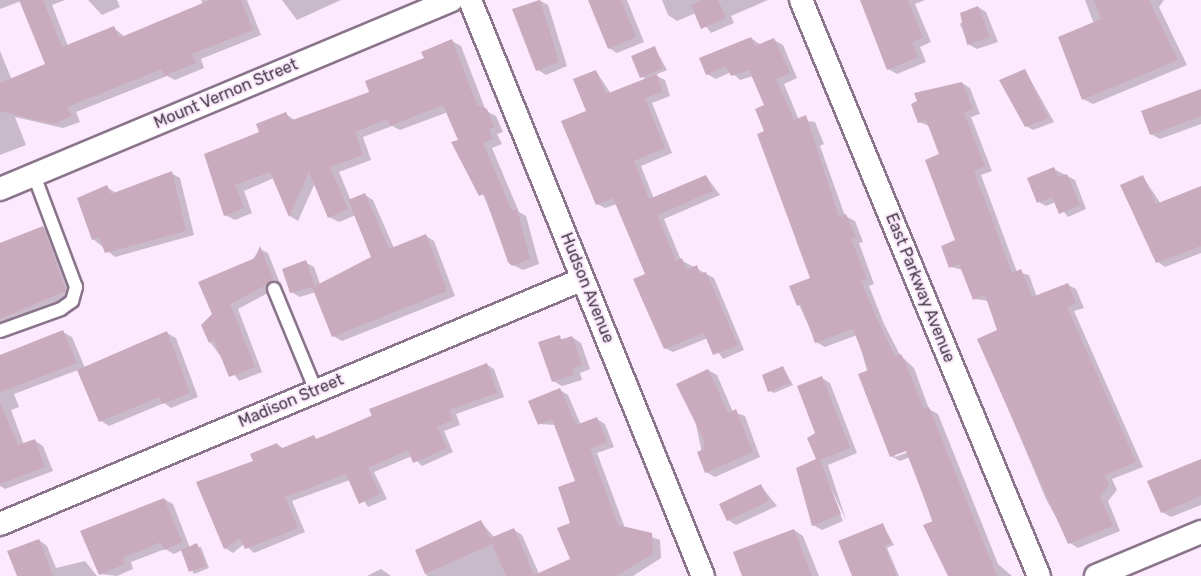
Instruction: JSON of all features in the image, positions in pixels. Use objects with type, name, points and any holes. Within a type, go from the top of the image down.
[{"type":"street","name":"Mount Vernon Street","points":[[0,189],[451,0]]},
{"type":"street","name":"Hudson Avenue","points":[[470,0],[703,576]]},
{"type":"street","name":"East Parkway Avenue","points":[[801,0],[1038,576]]},
{"type":"street","name":"Madison Street","points":[[0,524],[583,279]]},
{"type":"street","points":[[1096,576],[1201,532]]},
{"type":"lane","points":[[0,331],[61,309],[72,301],[76,287],[34,175]]},
{"type":"lane","points":[[274,289],[316,391]]},
{"type":"building","points":[[19,0],[43,0],[62,47],[114,26],[119,38],[210,0],[241,0],[253,30],[192,54],[196,63],[164,76],[162,69],[67,107],[71,116],[53,124],[0,111],[0,83],[45,64]]},
{"type":"building","points":[[540,0],[559,62],[536,71],[512,9]]},
{"type":"building","points":[[588,0],[621,0],[636,37],[608,49]]},
{"type":"building","points":[[703,0],[718,0],[726,18],[701,29],[691,5]]},
{"type":"building","points":[[860,0],[908,0],[923,38],[912,42],[918,57],[887,70]]},
{"type":"building","points":[[1094,0],[1149,0],[1178,60],[1082,100],[1058,37],[1101,19]]},
{"type":"building","points":[[978,6],[990,37],[967,45],[960,13]]},
{"type":"building","points":[[751,37],[755,46],[774,38],[790,73],[776,79],[794,120],[806,115],[839,217],[846,214],[856,237],[851,239],[867,279],[861,281],[895,356],[901,354],[924,409],[929,407],[997,576],[948,576],[923,525],[933,521],[906,451],[890,457],[858,374],[869,370],[853,329],[815,343],[801,304],[797,306],[789,286],[810,278],[757,134],[764,131],[755,109],[764,105],[749,70],[731,76],[726,66],[706,75],[699,58]]},
{"type":"building","points":[[452,39],[477,105],[487,109],[494,127],[489,129],[493,139],[483,143],[512,211],[517,209],[530,259],[512,266],[508,262],[484,194],[479,196],[451,142],[458,140],[443,105],[390,126],[387,119],[355,132],[363,155],[330,167],[348,209],[328,218],[309,172],[289,217],[270,172],[235,185],[244,208],[224,216],[204,154],[259,132],[256,124],[286,112],[290,121],[369,92],[365,81],[424,58],[421,52]]},
{"type":"building","points":[[655,46],[663,68],[640,78],[631,56]]},
{"type":"building","points":[[1025,69],[1048,118],[1025,127],[999,80]]},
{"type":"building","points":[[596,70],[606,94],[657,74],[663,92],[645,98],[665,148],[634,161],[649,199],[706,175],[713,191],[657,215],[676,261],[682,258],[686,270],[697,265],[700,274],[706,272],[738,345],[713,355],[704,333],[664,349],[633,279],[645,274],[613,198],[596,205],[561,121],[586,111],[573,79]]},
{"type":"building","points":[[962,82],[973,109],[964,113],[985,166],[974,171],[1012,273],[1021,269],[1032,297],[1068,283],[1076,303],[1067,307],[1136,462],[1105,475],[1109,485],[1100,496],[1113,526],[1068,544],[977,339],[997,330],[985,295],[973,300],[959,264],[949,268],[941,246],[955,240],[925,160],[939,154],[926,120],[918,123],[911,104],[917,101],[914,93]]},
{"type":"building","points":[[1201,89],[1201,116],[1150,135],[1141,111]]},
{"type":"building","points":[[1054,167],[1058,177],[1067,174],[1080,205],[1059,214],[1052,197],[1037,203],[1027,178]]},
{"type":"building","points":[[172,171],[186,231],[105,253],[99,237],[92,240],[77,198],[107,185],[111,194]]},
{"type":"building","points":[[1143,175],[1156,204],[1201,186],[1201,246],[1156,263],[1120,185]]},
{"type":"building","points":[[365,193],[389,249],[426,234],[447,291],[332,337],[312,287],[290,293],[282,269],[306,260],[315,286],[371,257],[348,200]]},
{"type":"building","points":[[43,226],[66,291],[0,319],[0,243]]},
{"type":"building","points":[[260,246],[274,281],[230,304],[255,367],[229,377],[214,340],[209,343],[201,325],[212,314],[198,282],[255,258]]},
{"type":"building","points":[[63,330],[77,363],[0,392],[0,355]]},
{"type":"building","points":[[167,331],[190,393],[162,404],[159,397],[99,422],[77,370]]},
{"type":"building","points":[[560,335],[561,340],[572,336],[582,365],[572,368],[574,375],[552,382],[538,342]]},
{"type":"building","points":[[487,363],[497,393],[449,410],[453,420],[437,427],[447,448],[413,463],[408,450],[368,468],[380,494],[359,504],[346,474],[285,497],[298,528],[245,549],[240,538],[224,549],[196,482],[253,461],[250,454],[277,443],[280,449],[314,435],[316,439],[372,416],[369,409]]},
{"type":"building","points":[[783,366],[790,383],[768,392],[762,375]]},
{"type":"building","points":[[708,369],[728,413],[736,409],[753,452],[705,473],[697,452],[704,449],[704,440],[676,384]]},
{"type":"building","points":[[822,376],[850,448],[820,460],[841,514],[812,526],[796,468],[816,459],[807,438],[815,433],[797,386]]},
{"type":"building","points":[[560,388],[576,425],[597,417],[607,442],[590,449],[618,525],[652,533],[653,554],[616,576],[506,576],[492,544],[425,574],[415,550],[481,520],[490,538],[514,528],[534,575],[570,559],[557,528],[570,523],[558,487],[575,481],[552,419],[538,425],[528,401]]},
{"type":"building","points":[[0,402],[18,445],[35,439],[45,467],[0,484]]},
{"type":"building","points":[[1201,459],[1201,496],[1161,513],[1147,481]]},
{"type":"building","points":[[761,484],[769,501],[727,521],[719,504]]},
{"type":"building","points":[[164,498],[182,542],[164,550],[161,542],[123,558],[125,564],[99,575],[80,531]]},
{"type":"building","points":[[883,523],[891,543],[884,546],[897,576],[852,576],[838,541]]},
{"type":"building","points":[[794,529],[812,576],[742,576],[733,552]]},
{"type":"building","points":[[39,539],[53,576],[17,576],[7,551]]},
{"type":"building","points":[[197,543],[206,566],[189,572],[181,550]]}]
